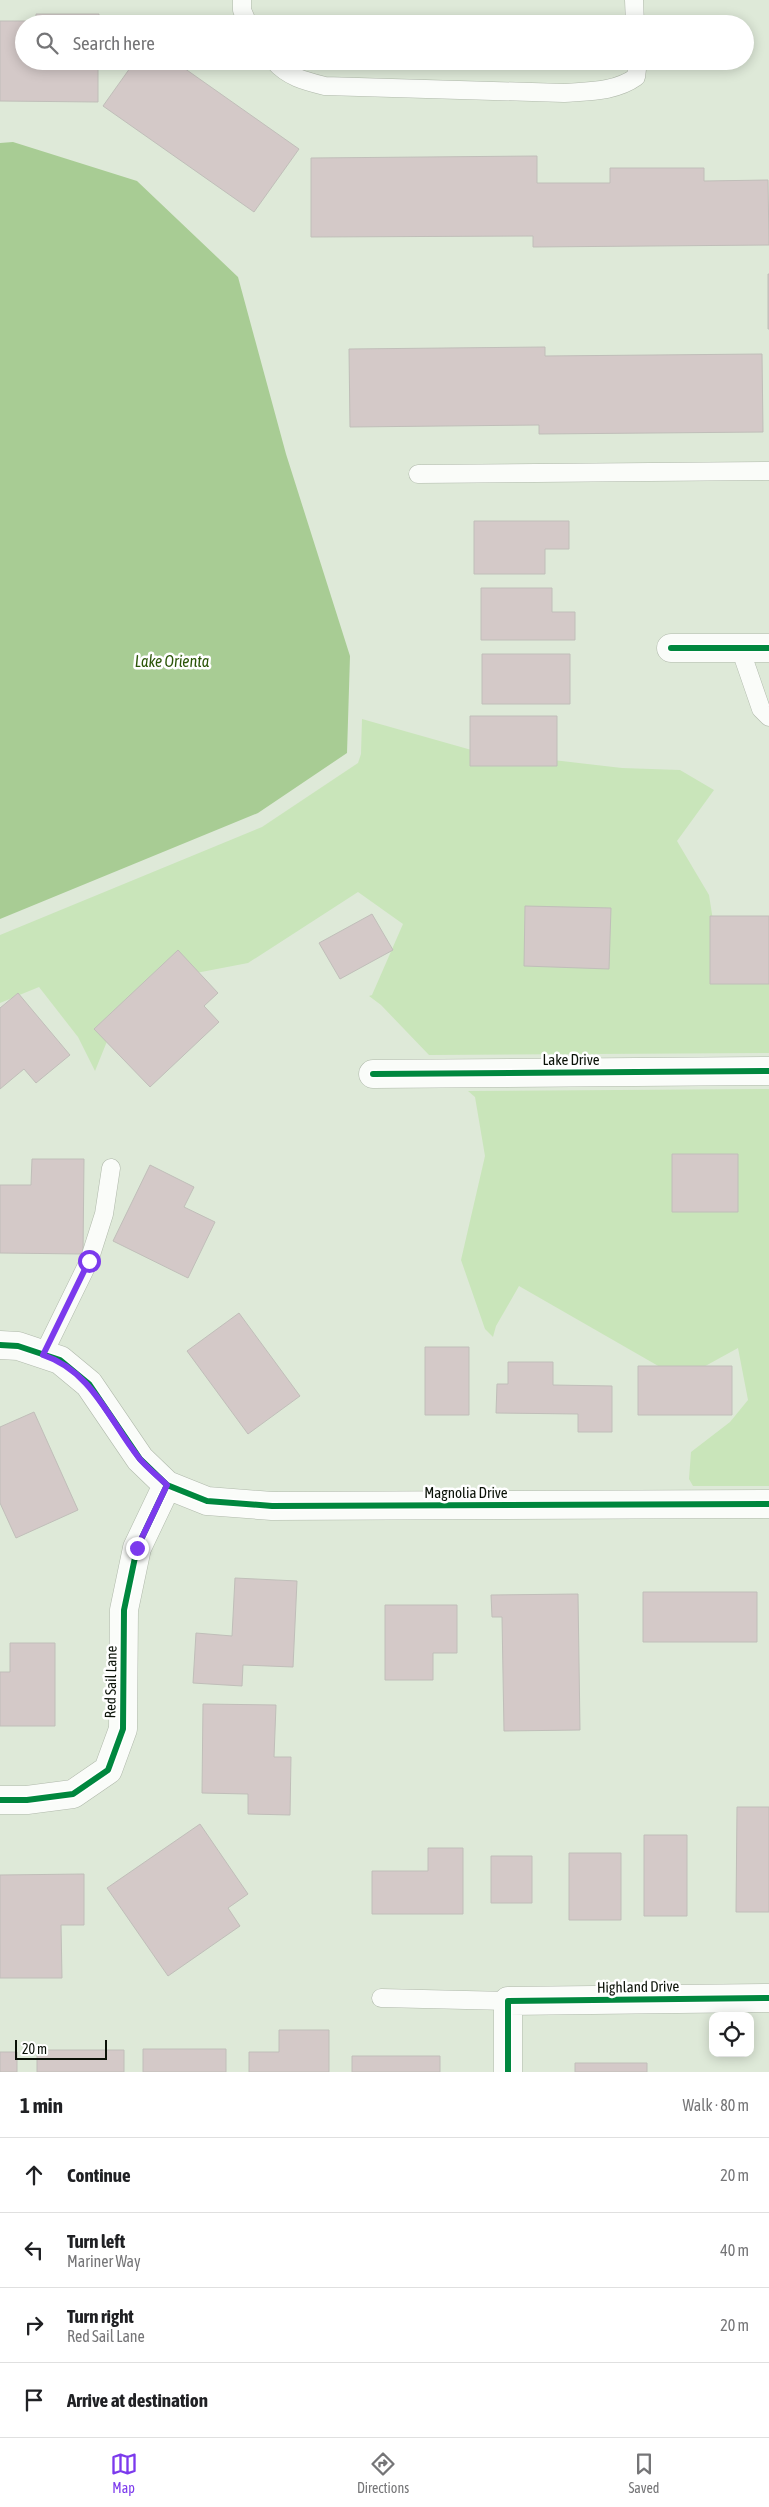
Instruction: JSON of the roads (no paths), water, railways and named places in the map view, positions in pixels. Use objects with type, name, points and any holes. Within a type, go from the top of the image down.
[{"type":"street","points":[[671,648],[769,648]]},
{"type":"street","name":"Lake Drive","points":[[373,1074],[769,1071]]},
{"type":"street","points":[[0,1345],[18,1346],[60,1360],[89,1384],[140,1459],[167,1485]]},
{"type":"street","name":"Magnolia Drive","points":[[167,1485],[207,1501],[272,1506],[769,1504]]},
{"type":"street","name":"Red Sail Lane","points":[[0,1800],[27,1800],[73,1794],[108,1770],[123,1729],[124,1610],[137,1548],[167,1485]]},
{"type":"street","name":"Highland Drive","points":[[508,2001],[769,1998]]},
{"type":"street","points":[[508,2001],[508,2072]]},
{"type":"lane","points":[[242,0],[244,15]]},
{"type":"lane","points":[[634,0],[635,15]]},
{"type":"lane","points":[[283,70],[300,80],[325,86],[564,93],[597,91],[625,84],[636,77],[637,70]]},
{"type":"lane","points":[[418,474],[769,471]]},
{"type":"lane","points":[[740,648],[760,709],[769,717]]},
{"type":"lane","points":[[43,1355],[89,1261],[104,1214],[111,1168]]},
{"type":"lane","points":[[380,1998],[508,2001]]},
{"type":"water","name":"Lake Orienta","points":[[13,142],[137,181],[238,277],[286,454],[350,656],[347,753],[258,813],[0,919],[0,143]]}]
